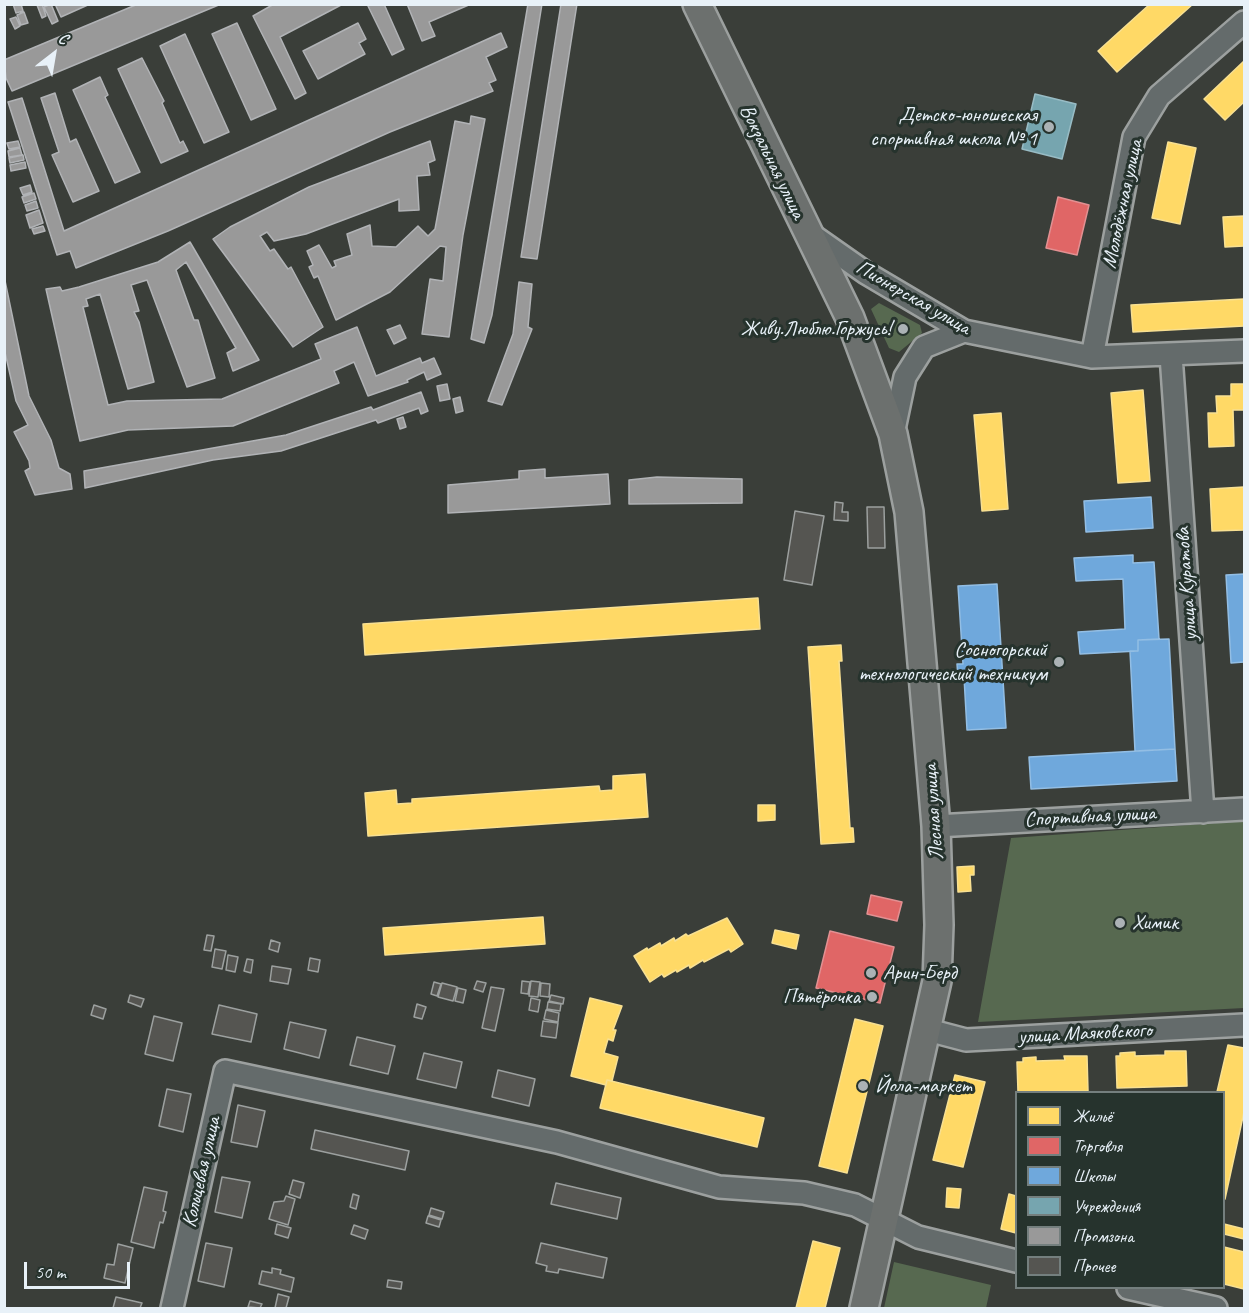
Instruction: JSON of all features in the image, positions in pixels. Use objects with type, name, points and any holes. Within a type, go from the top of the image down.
[{"type":"main road","name":"Вокзальная улица","points":[[697,4],[805,230],[850,318]]},
{"type":"main road","name":"Лесная улица","points":[[850,318],[892,434],[909,512],[936,826],[939,925],[937,981],[928,1030],[864,1308]]},
{"type":"street","name":"Молодёжная улица","points":[[1092,357],[1134,137],[1159,96],[1245,22]]},
{"type":"street","name":"Пионерская улица","points":[[805,230],[866,273],[964,331],[1092,357],[1171,356],[1245,351]]},
{"type":"street","points":[[892,434],[905,377],[924,347],[964,331]]},
{"type":"street","name":"улица Куратова","points":[[1171,356],[1203,812]]},
{"type":"street","name":"Спортивная улица","points":[[936,826],[1245,809]]},
{"type":"street","name":"улица Маяковского","points":[[928,1030],[966,1040],[1245,1025]]},
{"type":"street","name":"Кольцевая улица","points":[[172,1308],[225,1071],[557,1142],[719,1186],[814,1195],[855,1205],[885,1219]]},
{"type":"street","points":[[885,1219],[918,1237],[1015,1261]]},
{"type":"street","points":[[1136,1289],[1216,1308]]},
{"type":"green space","points":[[879,303],[920,325],[922,333],[899,352],[889,348],[871,309]]},
{"type":"green space","name":"Химик","points":[[1244,821],[1244,1008],[978,1022],[1011,838]]},
{"type":"green space","points":[[894,1262],[991,1285],[986,1308],[884,1308]]},
{"type":"building: Жильё","points":[[1150,4],[1193,4],[1117,72],[1098,51]]},
{"type":"building: Жильё","points":[[1244,61],[1244,102],[1225,120],[1204,99]]},
{"type":"building: Жильё","points":[[1168,142],[1196,148],[1180,224],[1152,218]]},
{"type":"building: Жильё","points":[[1244,216],[1244,246],[1225,247],[1223,217]]},
{"type":"building: Жильё","points":[[1244,299],[1244,326],[1133,332],[1131,305]]},
{"type":"building: Жильё","points":[[1231,384],[1244,384],[1244,410],[1233,410],[1234,446],[1209,447],[1208,413],[1217,413],[1216,396],[1231,396]]},
{"type":"building: Жильё","points":[[1143,390],[1150,481],[1118,483],[1111,393]]},
{"type":"building: Жильё","points":[[1001,413],[1008,509],[982,511],[974,415]]},
{"type":"building: Жильё","points":[[1244,487],[1244,530],[1212,531],[1210,489]]},
{"type":"building: Жильё","points":[[758,598],[760,629],[365,655],[363,624]]},
{"type":"building: Жильё","points":[[841,645],[842,661],[839,661],[850,828],[853,828],[854,842],[821,844],[808,647]]},
{"type":"building: Жильё","points":[[645,774],[648,817],[368,836],[365,793],[396,790],[397,804],[412,803],[412,799],[599,786],[600,791],[613,790],[613,776]]},
{"type":"building: Жильё","points":[[758,805],[775,805],[775,820],[758,821]]},
{"type":"building: Жильё","points":[[974,866],[974,875],[970,875],[971,891],[958,892],[957,867]]},
{"type":"building: Жильё","points":[[543,917],[545,944],[385,955],[383,928]]},
{"type":"building: Жильё","points":[[727,918],[743,944],[731,952],[729,949],[690,968],[689,965],[664,977],[662,974],[650,982],[634,956],[647,948],[648,950],[660,943],[661,946],[674,938],[675,941],[686,934],[688,936]]},
{"type":"building: Жильё","points":[[775,930],[799,935],[796,949],[772,943]]},
{"type":"building: Жильё","points":[[590,998],[622,1006],[613,1030],[616,1030],[613,1041],[608,1039],[604,1053],[618,1057],[612,1081],[607,1080],[606,1085],[571,1076]]},
{"type":"building: Жильё","points":[[855,1019],[883,1026],[847,1173],[819,1166]]},
{"type":"building: Жильё","points":[[1228,1045],[1244,1048],[1244,1112],[1225,1199],[1225,1091],[1217,1091]]},
{"type":"building: Жильё","points":[[1165,1051],[1186,1051],[1187,1086],[1117,1088],[1116,1056],[1120,1056],[1120,1053],[1135,1052],[1135,1056],[1165,1055]]},
{"type":"building: Жильё","points":[[1064,1056],[1087,1056],[1088,1091],[1018,1091],[1017,1062],[1023,1062],[1023,1058],[1036,1057],[1036,1061],[1065,1060]]},
{"type":"building: Жильё","points":[[955,1075],[985,1082],[963,1167],[933,1160]]},
{"type":"building: Жильё","points":[[607,1080],[764,1118],[757,1147],[600,1108]]},
{"type":"building: Жильё","points":[[947,1188],[961,1189],[959,1208],[946,1207]]},
{"type":"building: Жильё","points":[[1009,1194],[1015,1196],[1015,1233],[1001,1229]]},
{"type":"building: Жильё","points":[[1225,1224],[1244,1229],[1244,1239],[1225,1234]]},
{"type":"building: Жильё","points":[[813,1241],[840,1248],[825,1308],[796,1308]]},
{"type":"building: Жильё","points":[[1225,1247],[1244,1252],[1244,1289],[1225,1284]]},
{"type":"building: Торговля","points":[[1058,197],[1089,205],[1077,255],[1046,248]]},
{"type":"building: Торговля","points":[[871,895],[902,902],[897,921],[867,914]]},
{"type":"building: Торговля","points":[[830,931],[894,947],[880,1003],[816,988]]},
{"type":"building: Школы","points":[[1151,497],[1153,528],[1086,532],[1084,501]]},
{"type":"building: Школы","points":[[1133,555],[1133,563],[1154,562],[1159,639],[1138,640],[1138,651],[1080,654],[1078,632],[1125,629],[1123,579],[1076,581],[1074,558]]},
{"type":"building: Школы","points":[[1244,574],[1244,662],[1231,663],[1226,575]]},
{"type":"building: Школы","points":[[997,584],[1006,728],[967,730],[964,677],[958,677],[957,664],[963,664],[958,586]]},
{"type":"building: Школы","points":[[1169,639],[1175,749],[1135,751],[1130,651],[1138,651],[1138,640]]},
{"type":"building: Школы","points":[[1175,749],[1177,781],[1031,789],[1029,757]]},
{"type":"building: Учреждения","name":"Детско-юношеская спортивная школа № 1","points":[[1035,94],[1076,104],[1062,159],[1022,149]]},
{"type":"building: Промзона","points":[[13,4],[21,4],[23,11],[16,13]]},
{"type":"building: Промзона","points":[[42,4],[46,16],[42,18],[37,5]]},
{"type":"building: Промзона","points":[[51,4],[58,21],[52,24],[44,7]]},
{"type":"building: Промзона","points":[[55,4],[90,4],[61,17]]},
{"type":"building: Промзона","points":[[138,4],[221,4],[12,91],[6,78],[4,60]]},
{"type":"building: Промзона","points":[[274,4],[343,4],[280,37],[306,93],[295,99],[253,16]]},
{"type":"building: Промзона","points":[[367,4],[384,4],[404,49],[392,55]]},
{"type":"building: Промзона","points":[[407,4],[471,4],[429,22],[435,36],[422,41]]},
{"type":"building: Промзона","points":[[528,4],[542,4],[492,315],[484,343],[471,339]]},
{"type":"building: Промзона","points":[[561,4],[577,4],[537,259],[521,257]]},
{"type":"building: Промзона","points":[[24,12],[28,23],[21,25],[17,15]]},
{"type":"building: Промзона","points":[[16,17],[20,26],[15,29],[10,19]]},
{"type":"building: Промзона","points":[[237,23],[276,109],[251,120],[212,34]]},
{"type":"building: Промзона","points":[[358,23],[366,39],[359,43],[365,54],[318,79],[303,51]]},
{"type":"building: Промзона","points":[[501,33],[507,47],[486,57],[496,80],[489,83],[493,91],[390,132],[168,231],[76,268],[70,251],[57,255],[8,102],[22,98],[64,231]]},
{"type":"building: Промзона","points":[[185,34],[229,132],[204,143],[160,46]]},
{"type":"building: Промзона","points":[[142,58],[164,101],[162,103],[180,143],[183,141],[188,151],[161,163],[118,69]]},
{"type":"building: Промзона","points":[[100,77],[108,95],[105,97],[140,172],[115,183],[73,90]]},
{"type":"building: Промзона","points":[[55,93],[70,142],[76,139],[99,191],[73,202],[52,155],[59,152],[41,98]]},
{"type":"building: Промзона","points":[[471,116],[485,119],[463,235],[449,337],[422,334],[430,279],[443,281],[446,247],[440,246],[390,292],[336,320],[318,276],[314,278],[309,267],[313,265],[307,251],[319,245],[332,268],[336,266],[334,261],[352,255],[347,234],[370,225],[372,246],[396,247],[418,226],[428,236],[435,229],[455,121],[470,124]]},
{"type":"building: Промзона","points":[[18,141],[20,147],[9,149],[7,143]]},
{"type":"building: Промзона","points":[[430,141],[435,160],[428,163],[430,175],[417,176],[419,210],[399,211],[399,199],[306,234],[274,241],[267,232],[260,236],[270,251],[274,249],[288,269],[291,267],[323,327],[293,347],[213,239],[230,227],[309,187]]},
{"type":"building: Промзона","points":[[20,148],[22,155],[9,157],[8,151]]},
{"type":"building: Промзона","points":[[23,155],[24,160],[10,163],[9,158]]},
{"type":"building: Промзона","points":[[25,162],[26,168],[11,171],[10,165]]},
{"type":"building: Промзона","points":[[30,185],[32,192],[23,195],[20,188]]},
{"type":"building: Промзона","points":[[34,193],[36,199],[24,203],[22,197]]},
{"type":"building: Промзона","points":[[36,201],[38,208],[27,211],[25,205]]},
{"type":"building: Промзона","points":[[39,210],[43,223],[30,228],[26,215]]},
{"type":"building: Промзона","points":[[43,226],[45,231],[34,234],[32,229]]},
{"type":"building: Промзона","points":[[190,242],[259,360],[233,371],[227,353],[236,348],[186,262],[176,270],[194,320],[198,320],[215,378],[187,387],[147,280],[131,285],[139,311],[134,312],[139,322],[154,382],[128,389],[100,294],[86,299],[88,306],[83,307],[108,405],[127,401],[222,399],[321,359],[315,344],[357,327],[376,376],[420,358],[422,363],[434,358],[441,374],[427,380],[424,372],[407,380],[408,382],[368,396],[354,362],[334,371],[339,383],[233,426],[128,430],[80,441],[46,289],[60,287],[62,291],[79,287],[158,262]]},
{"type":"building: Промзона","points":[[4,276],[29,396],[51,440],[59,468],[70,474],[72,489],[35,495],[25,471],[30,468],[29,461],[14,432],[28,425],[16,401],[4,348]]},
{"type":"building: Промзона","points":[[519,282],[532,284],[528,327],[532,329],[502,405],[488,401],[513,334]]},
{"type":"building: Промзона","points":[[400,325],[406,338],[394,344],[387,330]]},
{"type":"building: Промзона","points":[[447,384],[450,399],[440,401],[437,386]]},
{"type":"building: Промзона","points":[[421,392],[428,411],[421,414],[419,408],[378,423],[376,420],[281,451],[213,460],[85,488],[84,471],[286,435],[371,407],[373,410]]},
{"type":"building: Промзона","points":[[460,397],[463,411],[456,413],[453,399]]},
{"type":"building: Промзона","points":[[403,417],[406,427],[400,429],[397,419]]},
{"type":"building: Промзона","points":[[545,469],[545,478],[608,474],[610,504],[448,513],[448,485],[519,479],[519,471]]},
{"type":"building: Промзона","points":[[657,477],[742,479],[742,503],[629,504],[629,480]]},
{"type":"building: Прочее","points":[[835,502],[843,503],[842,512],[848,512],[848,521],[834,520]]},
{"type":"building: Прочее","points":[[867,507],[884,507],[885,548],[868,548]]},
{"type":"building: Прочее","points":[[795,511],[824,516],[812,585],[784,580]]},
{"type":"building: Прочее","points":[[207,935],[214,936],[211,951],[204,950]]},
{"type":"building: Прочее","points":[[271,940],[280,943],[278,952],[269,949]]},
{"type":"building: Прочее","points":[[215,949],[226,951],[222,969],[212,967]]},
{"type":"building: Прочее","points":[[228,955],[238,957],[235,972],[226,970]]},
{"type":"building: Прочее","points":[[310,958],[320,960],[318,972],[308,970]]},
{"type":"building: Прочее","points":[[247,959],[253,960],[251,973],[244,971]]},
{"type":"building: Прочее","points":[[272,966],[291,969],[288,984],[270,981]]},
{"type":"building: Прочее","points":[[477,981],[486,983],[483,992],[474,989]]},
{"type":"building: Прочее","points":[[522,981],[530,982],[528,994],[521,993]]},
{"type":"building: Прочее","points":[[531,981],[540,982],[538,997],[529,996]]},
{"type":"building: Прочее","points":[[434,982],[441,984],[437,996],[431,994]]},
{"type":"building: Прочее","points":[[442,983],[457,987],[453,1001],[438,997]]},
{"type":"building: Прочее","points":[[541,983],[550,984],[549,997],[540,996]]},
{"type":"building: Прочее","points":[[491,987],[504,989],[495,1031],[482,1028]]},
{"type":"building: Прочее","points":[[458,988],[466,990],[463,1003],[455,1001]]},
{"type":"building: Прочее","points":[[130,995],[144,999],[141,1007],[128,1002]]},
{"type":"building: Прочее","points":[[551,995],[564,998],[563,1004],[549,1001]]},
{"type":"building: Прочее","points":[[531,998],[540,1000],[538,1012],[529,1010]]},
{"type":"building: Прочее","points":[[548,1002],[561,1004],[560,1011],[547,1009]]},
{"type":"building: Прочее","points":[[417,1004],[426,1007],[422,1019],[414,1017]]},
{"type":"building: Прочее","points":[[94,1005],[106,1009],[103,1019],[91,1015]]},
{"type":"building: Прочее","points":[[219,1005],[257,1014],[251,1042],[212,1034]]},
{"type":"building: Прочее","points":[[546,1010],[559,1013],[558,1022],[544,1019]]},
{"type":"building: Прочее","points":[[154,1016],[182,1023],[173,1061],[145,1054]]},
{"type":"building: Прочее","points":[[543,1021],[558,1023],[556,1038],[541,1036]]},
{"type":"building: Прочее","points":[[290,1022],[326,1030],[319,1058],[284,1049]]},
{"type":"building: Прочее","points":[[357,1037],[395,1046],[388,1074],[350,1065]]},
{"type":"building: Прочее","points":[[424,1053],[462,1062],[456,1088],[417,1079]]},
{"type":"building: Прочее","points":[[498,1070],[535,1079],[529,1106],[492,1097]]},
{"type":"building: Прочее","points":[[167,1089],[191,1094],[183,1132],[159,1126]]},
{"type":"building: Прочее","points":[[238,1105],[265,1111],[257,1147],[231,1142]]},
{"type":"building: Прочее","points":[[315,1130],[409,1151],[405,1170],[311,1149]]},
{"type":"building: Прочее","points":[[222,1177],[250,1182],[242,1218],[215,1212]]},
{"type":"building: Прочее","points":[[293,1180],[304,1183],[300,1198],[289,1194]]},
{"type":"building: Прочее","points":[[556,1183],[621,1198],[617,1219],[551,1204]]},
{"type":"building: Прочее","points":[[144,1187],[167,1192],[163,1211],[166,1212],[163,1223],[160,1222],[154,1248],[131,1242]]},
{"type":"building: Прочее","points":[[353,1194],[359,1196],[356,1209],[350,1207]]},
{"type":"building: Прочее","points":[[286,1196],[295,1199],[288,1225],[269,1219],[274,1202],[284,1201]]},
{"type":"building: Прочее","points":[[431,1208],[444,1212],[442,1219],[429,1215]]},
{"type":"building: Прочее","points":[[428,1216],[441,1220],[439,1227],[426,1223]]},
{"type":"building: Прочее","points":[[277,1224],[291,1228],[288,1238],[275,1234]]},
{"type":"building: Прочее","points":[[354,1225],[368,1230],[365,1239],[351,1234]]},
{"type":"building: Прочее","points":[[206,1243],[232,1248],[224,1287],[198,1281]]},
{"type":"building: Прочее","points":[[541,1243],[607,1258],[603,1278],[559,1269],[558,1273],[546,1271],[547,1266],[536,1263]]},
{"type":"building: Прочее","points":[[118,1244],[133,1248],[125,1283],[104,1278],[107,1264],[114,1265]]},
{"type":"building: Прочее","points":[[272,1268],[281,1270],[280,1274],[294,1278],[291,1292],[259,1284],[262,1271],[272,1273]]},
{"type":"building: Прочее","points":[[388,1280],[402,1282],[401,1289],[387,1287]]},
{"type":"building: Прочее","points":[[278,1294],[289,1297],[286,1308],[275,1308]]},
{"type":"building: Прочее","points":[[116,1297],[142,1303],[140,1308],[113,1308]]},
{"type":"building: Прочее","points":[[250,1301],[262,1304],[260,1308],[248,1307]]},
{"type":"place","name":"Детско-юношеская спортивная школа № 1","points":[[1049,127]]},
{"type":"place","name":"Живу.Люблю.Горжусь!","points":[[903,329]]},
{"type":"place","name":"Сосногорский технологический техникум","points":[[1059,662]]},
{"type":"place","name":"Химик","points":[[1120,923]]},
{"type":"place","name":"Арин-Берд","points":[[871,973]]},
{"type":"place","name":"Пятёрочка","points":[[872,997]]},
{"type":"place","name":"Йола-маркет","points":[[863,1086]]}]
